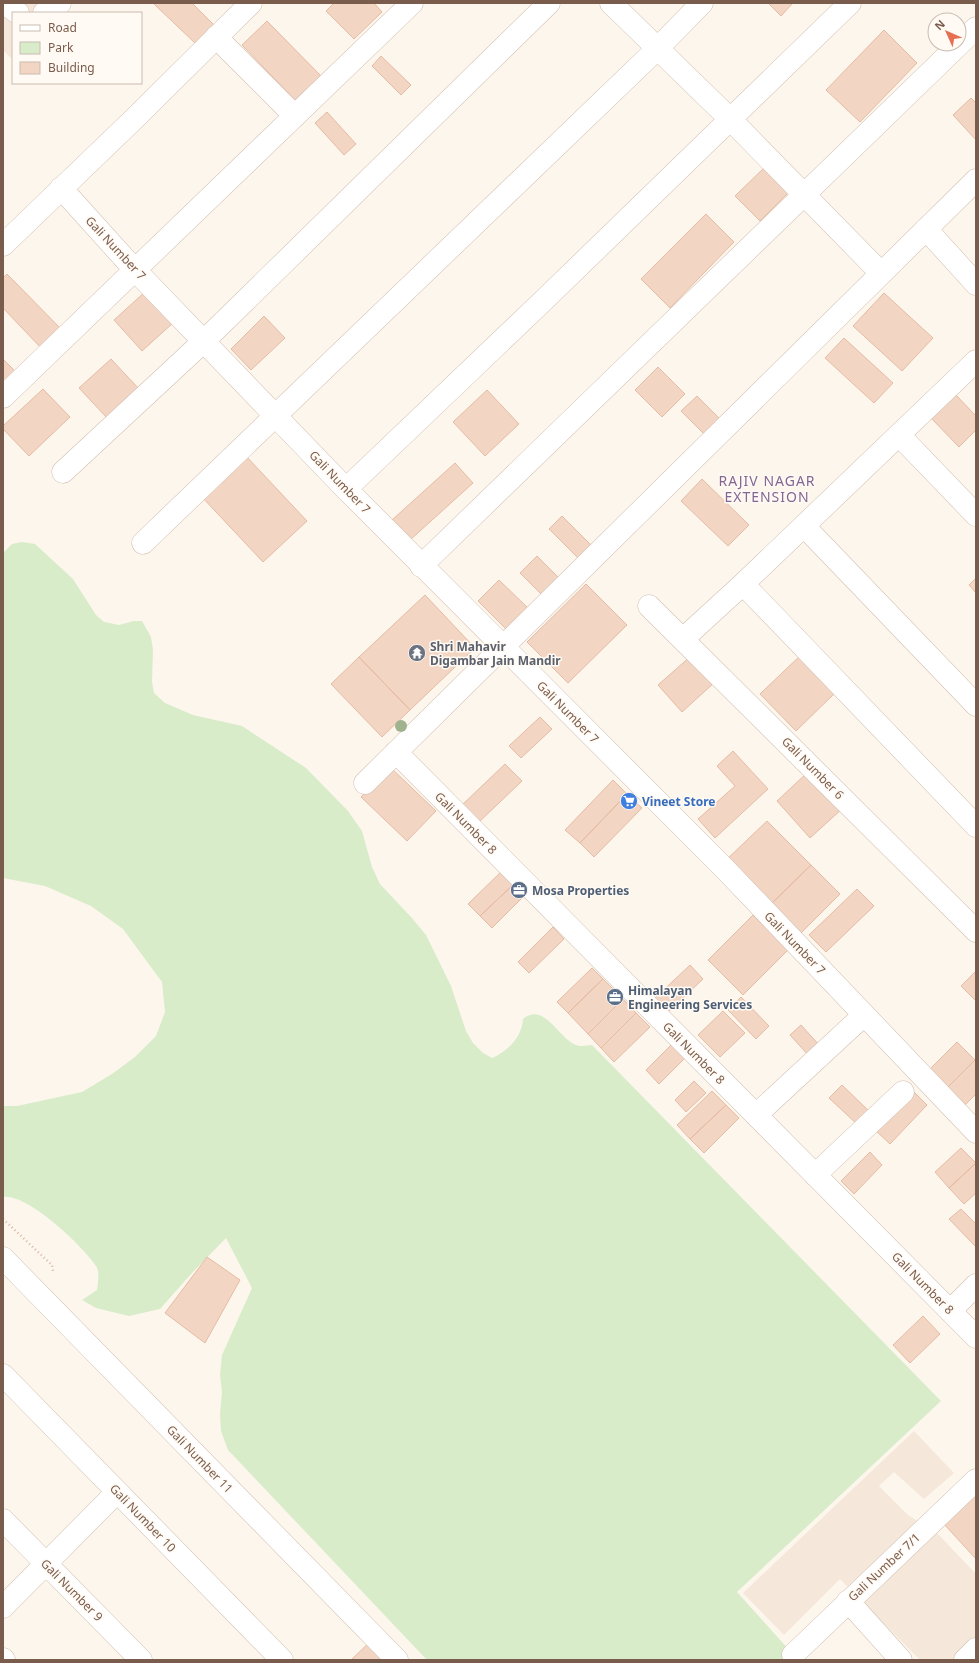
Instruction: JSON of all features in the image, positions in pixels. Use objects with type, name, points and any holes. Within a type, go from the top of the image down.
[{"type":"street","points":[[4,3],[17,12]]},
{"type":"street","points":[[46,12],[60,3]]},
{"type":"street","points":[[3,245],[60,188],[135,118],[216,36],[251,3]]},
{"type":"street","points":[[3,397],[134,269],[412,3]]},
{"type":"street","points":[[63,472],[204,341],[549,3]]},
{"type":"street","points":[[611,3],[730,119],[882,273]]},
{"type":"street","points":[[143,543],[274,415],[657,49],[702,3]]},
{"type":"street","points":[[346,489],[544,300],[850,3]]},
{"type":"street","points":[[421,566],[976,28]]},
{"type":"street","points":[[216,36],[295,116]]},
{"type":"street","points":[[365,783],[976,180]]},
{"type":"street","name":"Gali Number 7","points":[[60,188],[134,269],[274,415],[421,566],[503,646],[725,869],[976,1132]]},
{"type":"street","points":[[926,229],[976,284]]},
{"type":"street","points":[[683,639],[743,584],[976,361]]},
{"type":"street","points":[[899,435],[976,515]]},
{"type":"street","points":[[804,526],[976,705]]},
{"type":"street","points":[[743,584],[976,826]]},
{"type":"street","name":"Gali Number 6","points":[[649,606],[976,931]]},
{"type":"street","name":"Gali Number 8","points":[[396,752],[976,1337]]},
{"type":"street","points":[[756,1115],[864,1015]]},
{"type":"street","points":[[815,1175],[903,1092]]},
{"type":"street","name":"Gali Number 11","points":[[3,1258],[397,1660]]},
{"type":"street","points":[[950,1311],[976,1285]]},
{"type":"street","name":"Gali Number 10","points":[[3,1375],[282,1660]]},
{"type":"street","name":"Gali Number 7/1","points":[[793,1655],[976,1480]]},
{"type":"street","points":[[3,1607],[118,1492]]},
{"type":"street","name":"Gali Number 9","points":[[3,1520],[141,1660]]},
{"type":"street","points":[[848,1601],[901,1660]]},
{"type":"street","points":[[965,1660],[976,1649]]},
{"type":"shaded area","points":[[3,3],[69,3],[60,12],[12,12],[12,59],[3,50]]},
{"type":"shaded area","points":[[914,1431],[954,1473],[924,1499],[894,1472],[879,1486],[908,1515],[937,1533],[976,1574],[976,1660],[920,1660],[840,1579],[784,1635],[743,1593]]},
{"type":"green space","points":[[22,542],[35,544],[73,579],[96,615],[104,622],[119,625],[134,621],[142,621],[151,637],[153,650],[152,682],[154,693],[165,703],[193,715],[242,726],[306,768],[348,811],[362,831],[372,867],[380,884],[426,935],[451,986],[466,1031],[473,1043],[483,1053],[492,1058],[509,1047],[520,1032],[523,1019],[531,1015],[538,1015],[545,1018],[576,1045],[592,1045],[941,1401],[737,1592],[798,1660],[427,1660],[228,1450],[221,1431],[220,1414],[222,1392],[220,1375],[222,1355],[252,1288],[226,1238],[160,1309],[129,1316],[96,1308],[82,1300],[97,1290],[98,1271],[96,1266],[79,1246],[54,1222],[26,1203],[13,1198],[3,1197],[3,1106],[17,1106],[82,1092],[112,1074],[135,1057],[156,1036],[165,1012],[162,982],[123,929],[91,906],[45,886],[3,878],[3,553],[12,544]]},
{"type":"building","points":[[153,3],[192,3],[214,25],[196,44]]},
{"type":"building","points":[[334,3],[374,3],[382,12],[354,39],[326,11]]},
{"type":"building","points":[[768,3],[793,3],[781,16]]},
{"type":"building","points":[[267,21],[321,76],[295,100],[242,45]]},
{"type":"building","points":[[884,30],[917,63],[860,122],[826,90]]},
{"type":"building","points":[[381,56],[411,85],[401,95],[372,66]]},
{"type":"building","points":[[971,98],[976,103],[976,140],[953,115]]},
{"type":"building","points":[[327,112],[356,144],[344,155],[315,123]]},
{"type":"building","points":[[767,165],[791,190],[760,221],[735,196]]},
{"type":"building","points":[[706,214],[734,242],[670,308],[641,279]]},
{"type":"building","points":[[7,274],[63,331],[43,350],[3,308],[3,278]]},
{"type":"building","points":[[146,291],[174,322],[142,351],[114,320]]},
{"type":"building","points":[[884,293],[933,338],[902,371],[853,326]]},
{"type":"building","points":[[264,316],[285,338],[251,370],[231,349]]},
{"type":"building","points":[[844,338],[893,383],[874,403],[825,358]]},
{"type":"building","points":[[3,359],[15,371],[3,383]]},
{"type":"building","points":[[111,359],[140,390],[108,419],[79,388]]},
{"type":"building","points":[[658,367],[685,394],[662,417],[635,390]]},
{"type":"building","points":[[43,389],[70,417],[29,456],[3,429],[3,426]]},
{"type":"building","points":[[487,390],[519,424],[485,456],[453,422]]},
{"type":"building","points":[[955,394],[976,416],[976,430],[959,447],[931,418]]},
{"type":"building","points":[[697,396],[726,425],[710,440],[681,411]]},
{"type":"building","points":[[245,455],[307,521],[263,562],[201,496]]},
{"type":"building","points":[[455,463],[473,483],[410,540],[392,520]]},
{"type":"building","points":[[702,479],[749,525],[728,546],[681,501]]},
{"type":"building","points":[[562,516],[595,549],[582,562],[549,529]]},
{"type":"building","points":[[537,556],[560,579],[543,596],[520,573]]},
{"type":"building","points":[[976,578],[976,593],[969,585]]},
{"type":"building","points":[[499,580],[529,609],[507,630],[478,601]]},
{"type":"building","points":[[586,584],[627,625],[568,683],[527,642]]},
{"type":"building","name":"Shri Mahavir Digambar Jain Mandir","points":[[425,595],[475,648],[410,710],[359,657]]},
{"type":"building","points":[[803,653],[838,690],[796,731],[760,694]]},
{"type":"building","points":[[691,656],[715,682],[682,712],[658,685]]},
{"type":"building","points":[[359,657],[410,710],[382,737],[331,684]]},
{"type":"building","points":[[540,717],[552,729],[521,758],[509,746]]},
{"type":"building","points":[[733,751],[768,789],[715,838],[698,819],[735,786],[717,766]]},
{"type":"building","points":[[505,764],[522,781],[478,823],[461,806]]},
{"type":"building","points":[[390,767],[436,811],[407,841],[361,797]]},
{"type":"building","points":[[809,771],[843,808],[810,838],[777,801]]},
{"type":"building","points":[[613,780],[627,794],[580,843],[565,830]]},
{"type":"building","points":[[627,794],[642,808],[594,857],[580,843]]},
{"type":"building","points":[[767,821],[811,865],[767,908],[724,862]]},
{"type":"building","points":[[811,865],[840,894],[796,938],[767,908]]},
{"type":"building","points":[[504,869],[516,882],[480,916],[468,904]]},
{"type":"building","points":[[516,882],[527,893],[492,928],[480,916]]},
{"type":"building","points":[[857,889],[874,906],[826,952],[809,935]]},
{"type":"building","points":[[753,915],[788,950],[743,995],[708,960]]},
{"type":"building","points":[[553,927],[564,939],[529,973],[518,962]]},
{"type":"building","points":[[690,965],[703,979],[667,1013],[654,999]]},
{"type":"building","points":[[592,968],[603,979],[568,1013],[557,1002]]},
{"type":"building","points":[[976,971],[976,1001],[961,986]]},
{"type":"building","points":[[603,979],[623,999],[588,1034],[568,1013]]},
{"type":"building","points":[[741,997],[769,1026],[756,1039],[728,1010]]},
{"type":"building","points":[[623,999],[636,1013],[601,1048],[588,1034]]},
{"type":"building","points":[[723,1011],[745,1033],[720,1057],[698,1035]]},
{"type":"building","points":[[636,1013],[650,1027],[614,1062],[601,1048]]},
{"type":"building","points":[[801,1025],[821,1047],[810,1057],[790,1035]]},
{"type":"building","points":[[674,1042],[687,1056],[659,1084],[646,1070]]},
{"type":"building","points":[[957,1042],[975,1060],[946,1089],[928,1071]]},
{"type":"building","points":[[975,1060],[976,1094],[963,1107],[946,1089]]},
{"type":"building","points":[[694,1081],[706,1093],[686,1112],[675,1100]]},
{"type":"building","points":[[842,1085],[871,1113],[859,1126],[829,1098]]},
{"type":"building","points":[[912,1090],[927,1105],[890,1144],[874,1129]]},
{"type":"building","points":[[712,1091],[726,1105],[690,1139],[677,1125]]},
{"type":"building","points":[[726,1105],[739,1118],[704,1153],[690,1139]]},
{"type":"building","points":[[961,1148],[976,1163],[949,1188],[935,1172]]},
{"type":"building","points":[[870,1152],[882,1165],[854,1194],[841,1181]]},
{"type":"building","points":[[976,1163],[976,1193],[964,1204],[949,1188]]},
{"type":"building","points":[[961,1209],[976,1224],[976,1247],[949,1219]]},
{"type":"building","points":[[207,1257],[240,1280],[205,1343],[165,1313]]},
{"type":"building","points":[[923,1316],[940,1334],[910,1363],[893,1345]]},
{"type":"building","points":[[974,1494],[976,1496],[976,1559],[943,1523]]},
{"type":"building","points":[[373,1639],[393,1660],[351,1660]]},
{"type":"place","name":"Shri Mahavir Digambar Jain Mandir","points":[[417,653]]},
{"type":"place","name":"Vineet Store","points":[[629,801]]},
{"type":"place","name":"Mosa Properties","points":[[519,890]]},
{"type":"place","name":"Himalayan Engineering Services","points":[[615,997]]},
{"type":"district","name":"RAJIV NAGAR EXTENSION","points":[[767,488]]}]
